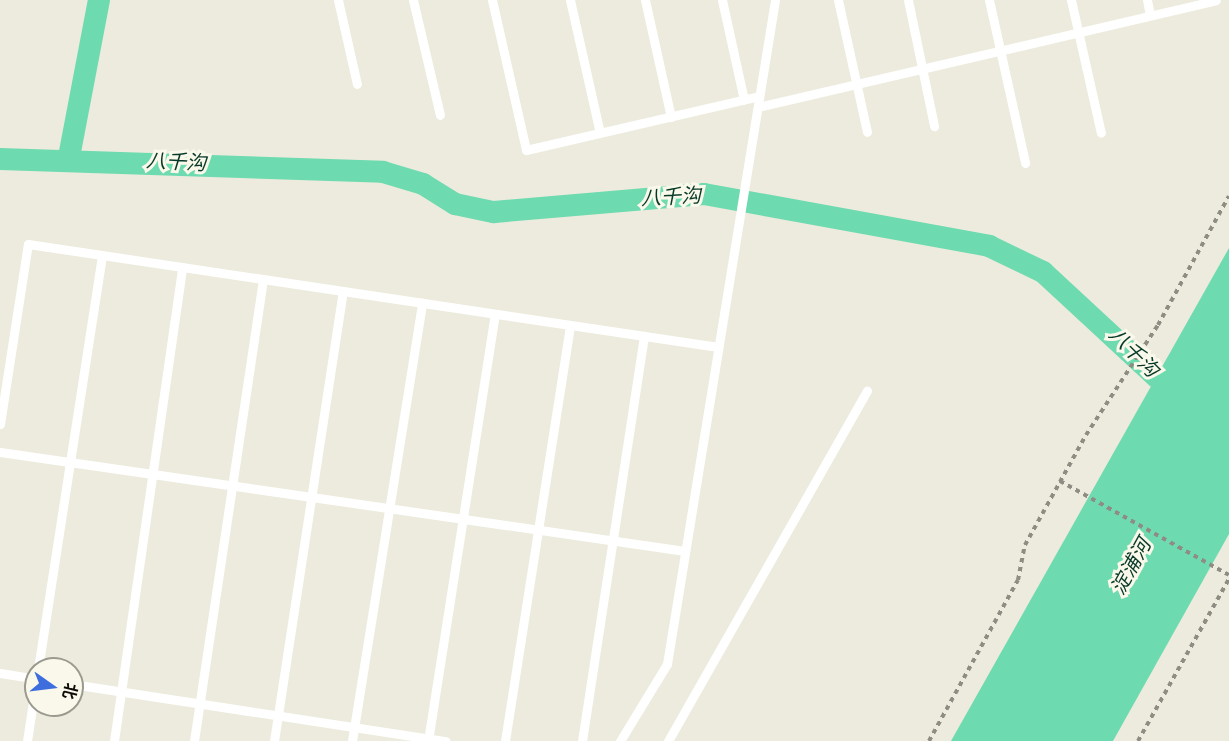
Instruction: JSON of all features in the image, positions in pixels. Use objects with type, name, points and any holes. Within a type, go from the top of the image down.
[{"type":"lane","points":[[338,0],[357,84]]},
{"type":"lane","points":[[413,0],[440,115]]},
{"type":"lane","points":[[492,0],[526,150],[759,96]]},
{"type":"lane","points":[[570,0],[600,133]]},
{"type":"lane","points":[[645,0],[671,117]]},
{"type":"lane","points":[[722,0],[744,100]]},
{"type":"lane","points":[[620,741],[667,664],[775,0]]},
{"type":"lane","points":[[838,0],[867,132]]},
{"type":"lane","points":[[908,0],[934,126]]},
{"type":"lane","points":[[989,0],[1025,164]]},
{"type":"lane","points":[[1071,0],[1101,133]]},
{"type":"lane","points":[[1147,0],[1150,15]]},
{"type":"lane","points":[[758,107],[1216,0]]},
{"type":"lane","points":[[0,424],[28,244],[718,347]]},
{"type":"lane","points":[[40,657],[102,255]]},
{"type":"lane","points":[[114,741],[182,267]]},
{"type":"lane","points":[[194,741],[263,279]]},
{"type":"lane","points":[[274,741],[343,291]]},
{"type":"lane","points":[[352,741],[422,303]]},
{"type":"lane","points":[[428,740],[495,314]]},
{"type":"lane","points":[[506,741],[570,325]]},
{"type":"lane","points":[[582,741],[644,336]]},
{"type":"lane","points":[[668,741],[867,390]]},
{"type":"lane","points":[[0,452],[685,551]]},
{"type":"lane","points":[[0,674],[24,678]]},
{"type":"lane","points":[[84,686],[446,741]]},
{"type":"lane","points":[[27,741],[31,717]]},
{"type":"path","points":[[929,741],[1018,580],[1025,544],[1060,481],[1112,402],[1158,325],[1229,196]]},
{"type":"path","points":[[1060,481],[1229,577],[1138,741]]},
{"type":"water","name":"淀浦河","points":[[1229,248],[1229,534],[1113,741],[951,741]]},
{"type":"waterway","name":"八千沟","points":[[69,157],[99,0]]},
{"type":"waterway","name":"八千沟","points":[[0,159],[383,172],[423,184],[455,204],[494,212],[704,194],[989,246],[1043,272],[1178,397]]}]
